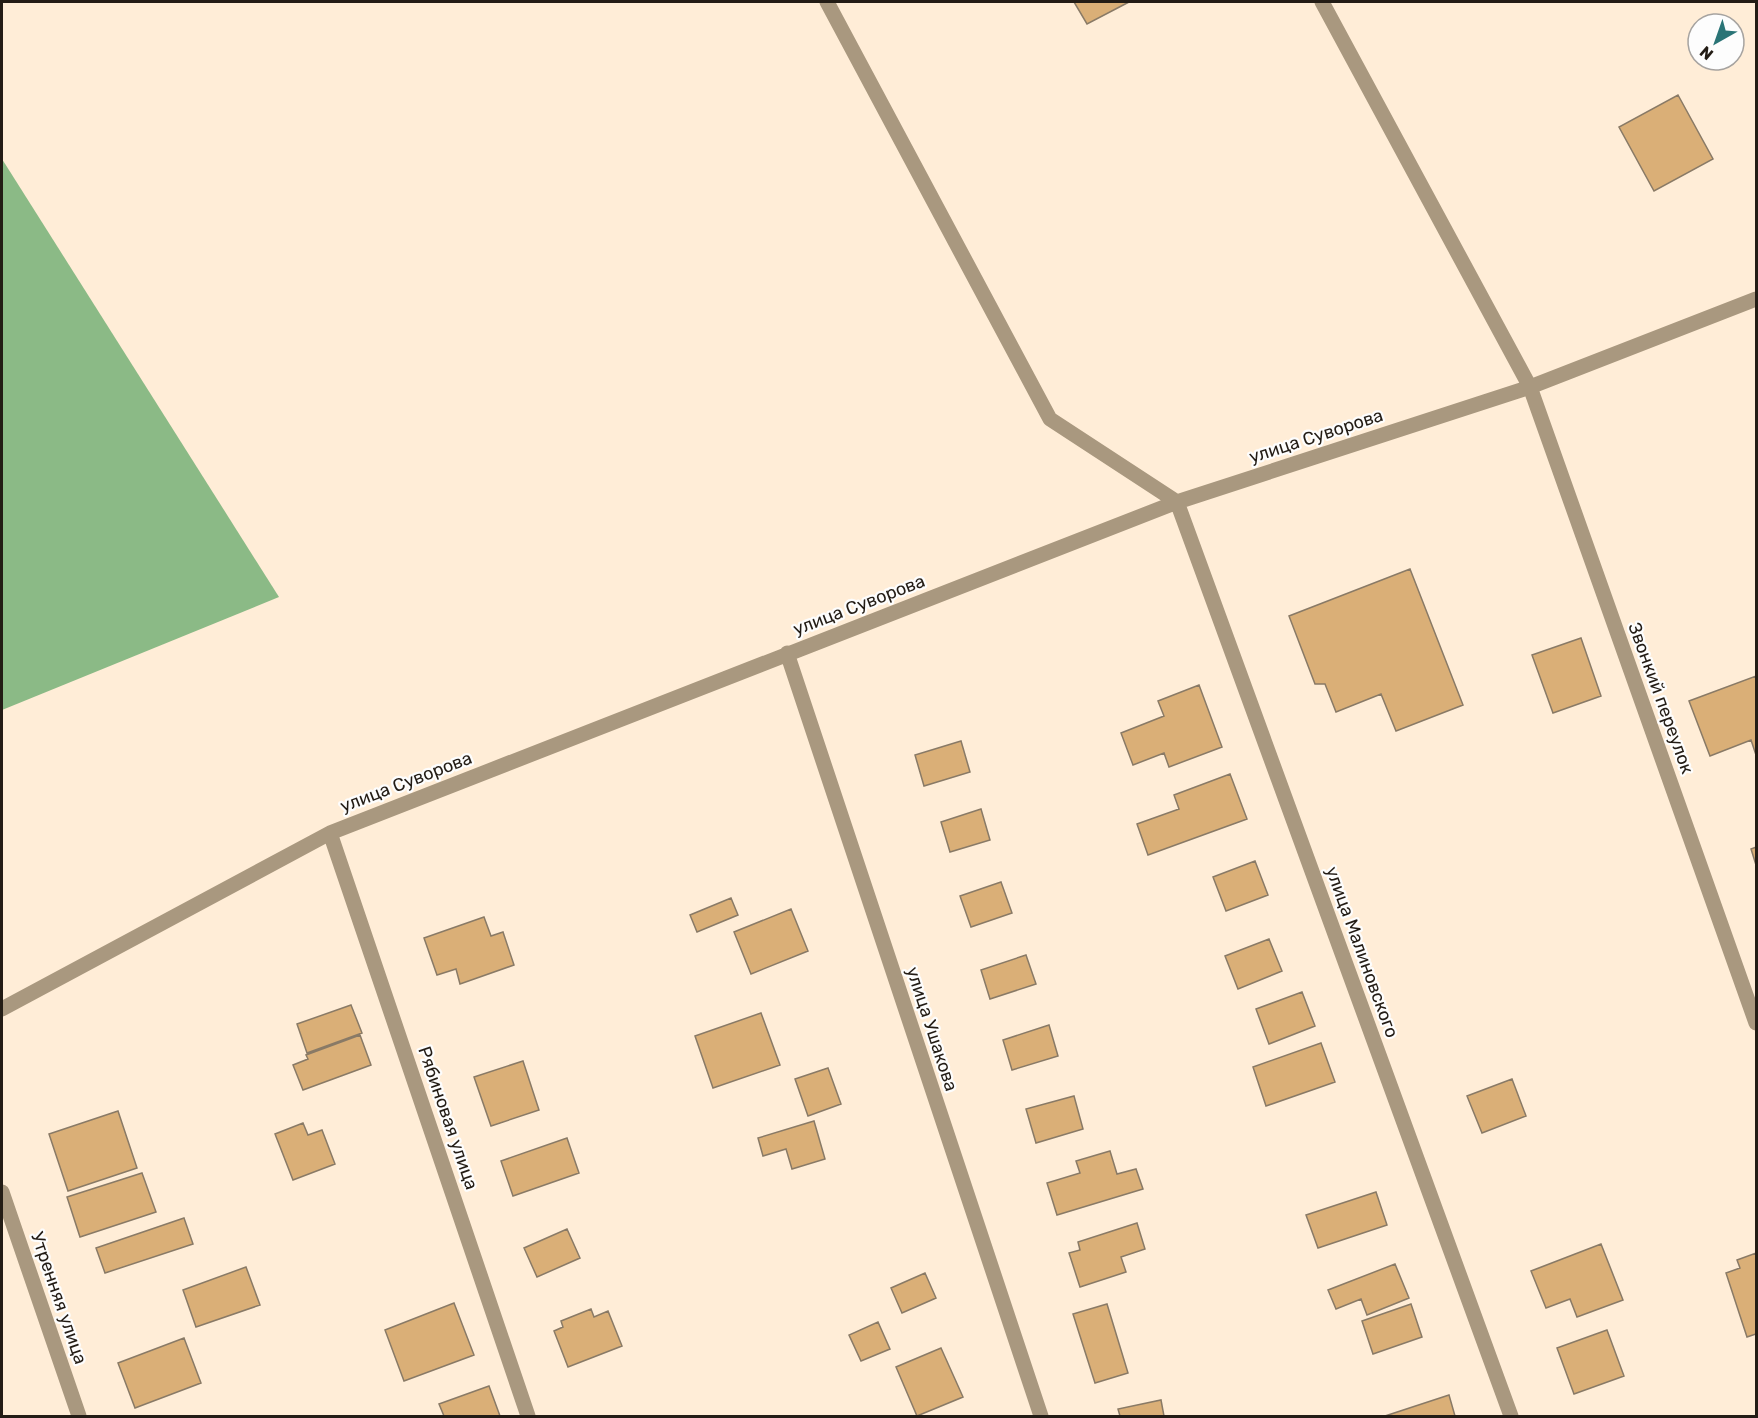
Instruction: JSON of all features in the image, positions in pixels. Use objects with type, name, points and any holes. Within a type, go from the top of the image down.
[{"type":"street","points":[[827,2],[1050,419],[1177,502]]},
{"type":"street","name":"Звонкий переулок","points":[[1322,2],[1530,387],[1756,1023]]},
{"type":"street","name":"улица Суворова","points":[[2,1009],[330,833],[1177,502],[1530,387],[1756,299]]},
{"type":"street","name":"улица Малиновского","points":[[1177,502],[1511,1416]]},
{"type":"street","name":"улица Ушакова","points":[[787,654],[1041,1416]]},
{"type":"street","name":"Рябиновая улица","points":[[330,833],[528,1416]]},
{"type":"street","name":"Утренняя улица","points":[[2,1192],[79,1416]]},
{"type":"green space","points":[[2,159],[279,597],[2,710]]},
{"type":"building","points":[[1074,2],[1129,2],[1087,24]]},
{"type":"building","points":[[1678,95],[1713,159],[1654,191],[1619,127]]},
{"type":"building","points":[[1410,569],[1463,705],[1396,731],[1381,694],[1336,712],[1325,684],[1315,684],[1289,616]]},
{"type":"building","points":[[1581,638],[1601,696],[1553,713],[1532,655]]},
{"type":"building","points":[[1756,676],[1756,755],[1751,740],[1710,756],[1689,701]]},
{"type":"building","points":[[1199,685],[1222,747],[1169,767],[1164,753],[1133,765],[1121,733],[1164,716],[1158,701]]},
{"type":"building","points":[[961,741],[970,772],[924,786],[915,755]]},
{"type":"building","points":[[1230,774],[1247,819],[1148,855],[1137,824],[1179,809],[1174,795]]},
{"type":"building","points":[[981,809],[990,840],[950,852],[941,822]]},
{"type":"building","points":[[1756,847],[1756,865],[1751,849]]},
{"type":"building","points":[[1255,861],[1268,895],[1226,911],[1213,877]]},
{"type":"building","points":[[1001,882],[1012,913],[971,927],[960,896]]},
{"type":"building","points":[[731,898],[738,915],[697,932],[690,915]]},
{"type":"building","points":[[791,909],[808,951],[751,974],[734,932]]},
{"type":"building","points":[[484,917],[491,936],[503,932],[514,965],[460,984],[456,969],[437,975],[424,938]]},
{"type":"building","points":[[1269,939],[1282,971],[1238,989],[1225,956]]},
{"type":"building","points":[[1026,955],[1036,984],[990,999],[981,970]]},
{"type":"building","points":[[1302,992],[1315,1026],[1269,1044],[1256,1009]]},
{"type":"building","points":[[351,1005],[362,1033],[307,1053],[297,1024]]},
{"type":"building","points":[[761,1013],[780,1065],[713,1088],[695,1036]]},
{"type":"building","points":[[1049,1025],[1058,1056],[1012,1070],[1003,1040]]},
{"type":"building","points":[[360,1035],[371,1065],[303,1090],[293,1065],[308,1059],[306,1055]]},
{"type":"building","points":[[1321,1043],[1335,1082],[1266,1106],[1253,1067]]},
{"type":"building","points":[[523,1061],[539,1110],[491,1126],[474,1077]]},
{"type":"building","points":[[828,1068],[841,1104],[808,1116],[795,1079]]},
{"type":"building","points":[[1512,1079],[1526,1116],[1482,1133],[1467,1096]]},
{"type":"building","points":[[1074,1096],[1083,1129],[1036,1143],[1026,1109]]},
{"type":"building","points":[[118,1111],[137,1168],[68,1191],[49,1134]]},
{"type":"building","points":[[814,1121],[825,1159],[792,1169],[786,1149],[763,1156],[758,1138]]},
{"type":"building","points":[[303,1123],[308,1135],[322,1130],[335,1164],[293,1180],[275,1134]]},
{"type":"building","points":[[567,1138],[579,1173],[513,1196],[501,1161]]},
{"type":"building","points":[[1110,1151],[1117,1174],[1136,1169],[1143,1189],[1057,1215],[1047,1183],[1080,1173],[1076,1161]]},
{"type":"building","points":[[142,1173],[156,1212],[80,1237],[67,1197]]},
{"type":"building","points":[[1376,1192],[1387,1225],[1318,1248],[1306,1215]]},
{"type":"building","points":[[184,1218],[193,1244],[105,1273],[96,1248]]},
{"type":"building","points":[[1137,1223],[1145,1249],[1121,1257],[1126,1272],[1080,1287],[1069,1253],[1080,1250],[1078,1242]]},
{"type":"building","points":[[567,1229],[580,1258],[537,1277],[524,1248]]},
{"type":"building","points":[[1601,1244],[1623,1300],[1577,1317],[1570,1299],[1546,1308],[1531,1271]]},
{"type":"building","points":[[1756,1253],[1756,1334],[1747,1337],[1726,1273],[1740,1268],[1737,1260]]},
{"type":"building","points":[[1395,1264],[1409,1298],[1367,1315],[1361,1299],[1336,1309],[1328,1290]]},
{"type":"building","points":[[246,1267],[260,1305],[196,1327],[183,1290]]},
{"type":"building","points":[[925,1273],[936,1298],[902,1313],[891,1288]]},
{"type":"building","points":[[454,1303],[474,1355],[404,1381],[385,1330]]},
{"type":"building","points":[[1107,1304],[1128,1373],[1095,1383],[1073,1314]]},
{"type":"building","points":[[1411,1304],[1422,1337],[1373,1354],[1362,1321]]},
{"type":"building","points":[[591,1309],[594,1317],[608,1311],[622,1346],[568,1367],[554,1331],[563,1327],[561,1321]]},
{"type":"building","points":[[878,1322],[890,1349],[861,1361],[849,1335]]},
{"type":"building","points":[[1607,1330],[1624,1376],[1574,1394],[1557,1348]]},
{"type":"building","points":[[184,1338],[201,1383],[135,1408],[118,1363]]},
{"type":"building","points":[[941,1348],[963,1397],[917,1416],[896,1367]]},
{"type":"building","points":[[489,1386],[500,1416],[444,1416],[439,1404]]},
{"type":"building","points":[[1449,1395],[1455,1416],[1385,1416]]},
{"type":"building","points":[[1161,1400],[1164,1416],[1120,1416],[1118,1409]]}]
